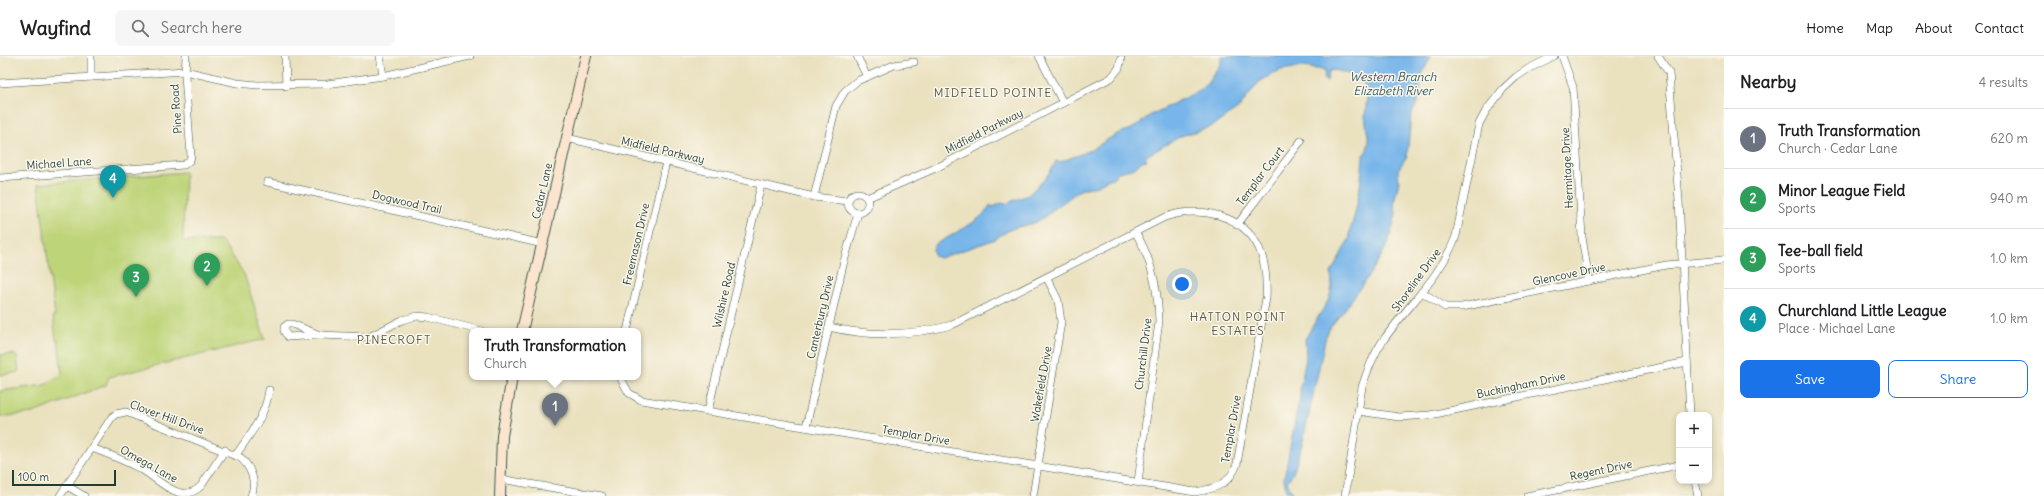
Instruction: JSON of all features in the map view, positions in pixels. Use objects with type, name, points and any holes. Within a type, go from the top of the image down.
[{"type":"main road","name":"Cedar Lane","points":[[523,328],[586,56]]},
{"type":"main road","points":[[500,496],[502,436],[511,380]]},
{"type":"street","points":[[91,56],[91,77]]},
{"type":"street","name":"Pine Road","points":[[186,56],[185,71],[190,160]]},
{"type":"street","points":[[285,56],[286,86]]},
{"type":"street","points":[[380,56],[383,76]]},
{"type":"street","points":[[0,83],[185,71],[237,83],[286,86],[327,84],[383,76],[470,56]]},
{"type":"street","points":[[857,56],[867,77]]},
{"type":"street","points":[[1039,56],[1063,103]]},
{"type":"street","name":"Shoreline Drive","points":[[1344,496],[1362,387],[1373,358],[1382,342],[1446,259],[1454,242],[1479,124],[1503,89],[1516,77],[1554,56]]},
{"type":"street","name":"Hermitage Drive","points":[[1562,56],[1573,87],[1582,237],[1589,280]]},
{"type":"street","points":[[1658,56],[1669,73],[1682,263],[1690,412]]},
{"type":"street","name":"Midfield Parkway","points":[[867,198],[940,166],[1111,78],[1119,68],[1121,59]]},
{"type":"street","points":[[814,197],[836,106],[845,91],[851,85],[894,65],[914,62]]},
{"type":"street","name":"Midfield Parkway","points":[[567,138],[814,197],[848,201]]},
{"type":"street","name":"Templar Court","points":[[1237,225],[1301,141]]},
{"type":"street","name":"Michael Lane","points":[[0,178],[184,165],[190,160]]},
{"type":"street","name":"Freemason Drive","points":[[628,328],[666,162]]},
{"type":"street","name":"Dogwood Trail","points":[[267,182],[542,244]]},
{"type":"street","name":"Wilshire Road","points":[[708,411],[761,185]]},
{"type":"street","points":[[856,192],[863,194],[867,198],[868,205],[864,210],[858,213],[852,211],[848,207],[848,201],[851,195],[856,192]]},
{"type":"street","name":"Templar Drive","points":[[622,380],[629,393],[641,400],[1038,466],[1200,491],[1218,487],[1235,471],[1266,298],[1266,271],[1258,247],[1246,232],[1237,225],[1215,214],[1188,211],[1165,217],[959,322],[934,330],[916,333],[880,335],[829,327]]},
{"type":"street","name":"Canterbury Drive","points":[[806,428],[829,327],[858,213]]},
{"type":"street","name":"Churchill Drive","points":[[1136,233],[1144,246],[1151,265],[1157,294],[1159,316],[1156,356],[1138,482]]},
{"type":"street","name":"Glencove Drive","points":[[1422,292],[1438,304],[1454,308],[1589,280],[1682,263],[1724,260]]},
{"type":"street","name":"Wakefield Drive","points":[[1033,496],[1061,322],[1058,300],[1047,278]]},
{"type":"street","points":[[320,335],[369,337],[402,320],[417,316],[428,317],[470,328]]},
{"type":"street","name":"Buckingham Drive","points":[[1358,411],[1398,417],[1430,415],[1687,362]]},
{"type":"street","points":[[236,455],[261,418],[268,402],[269,390]]},
{"type":"street","name":"Clover Hill Drive","points":[[60,496],[112,417],[116,414],[126,412],[236,455],[246,463],[252,476],[253,489],[250,496]]},
{"type":"street","name":"Omega Lane","points":[[92,448],[121,459],[141,469],[174,490],[185,493],[197,490],[201,486],[225,450]]},
{"type":"street","name":"Regent Drive","points":[[1527,496],[1676,466]]},
{"type":"street","points":[[500,479],[602,496]]},
{"type":"street","points":[[1696,484],[1698,496]]},
{"type":"street","points":[[67,486],[84,496]]},
{"type":"green space","points":[[185,172],[183,241],[222,241],[244,274],[265,339],[109,377],[106,385],[33,413],[0,417],[0,391],[44,385],[62,374],[58,340],[56,340],[53,316],[55,316],[38,184]]},
{"type":"green space","points":[[12,354],[17,356],[19,372],[0,375],[0,355]]},
{"type":"water","name":"Western Branch Elizabeth River","points":[[1221,56],[1431,56],[1420,79],[1420,96],[1411,116],[1407,156],[1398,170],[1399,181],[1394,202],[1396,214],[1388,244],[1372,271],[1343,312],[1331,326],[1326,336],[1302,445],[1294,471],[1287,482],[1292,493],[1286,491],[1284,479],[1300,400],[1300,388],[1306,358],[1305,339],[1329,299],[1332,287],[1331,273],[1350,237],[1349,234],[1359,195],[1363,156],[1366,153],[1369,142],[1365,116],[1368,90],[1359,77],[1335,70],[1329,71],[1327,81],[1324,80],[1325,70],[1303,67],[1280,70],[1259,82],[1239,108],[1213,126],[1181,136],[1145,157],[1147,160],[1142,161],[1135,168],[1118,172],[1114,177],[1098,186],[1085,188],[1078,191],[1037,222],[1011,229],[993,240],[940,258],[934,256],[933,249],[936,244],[982,216],[990,205],[993,207],[1002,203],[1005,204],[1028,195],[1046,178],[1056,161],[1060,162],[1091,150],[1115,135],[1133,128],[1151,115],[1198,91],[1207,84],[1221,63]]},
{"type":"place","name":"Churchland Little League","points":[[113,198]]},
{"type":"place","name":"Minor League Field","points":[[207,286]]},
{"type":"place","name":"Tee-ball field","points":[[136,297]]},
{"type":"place","name":"Truth Transformation","points":[[555,426]]},
{"type":"district","name":"MIDFIELD POINTE","points":[[993,92]]},
{"type":"district","name":"HATTON POINT ESTATES","points":[[1238,323]]},
{"type":"district","name":"PINECROFT","points":[[394,339]]}]
